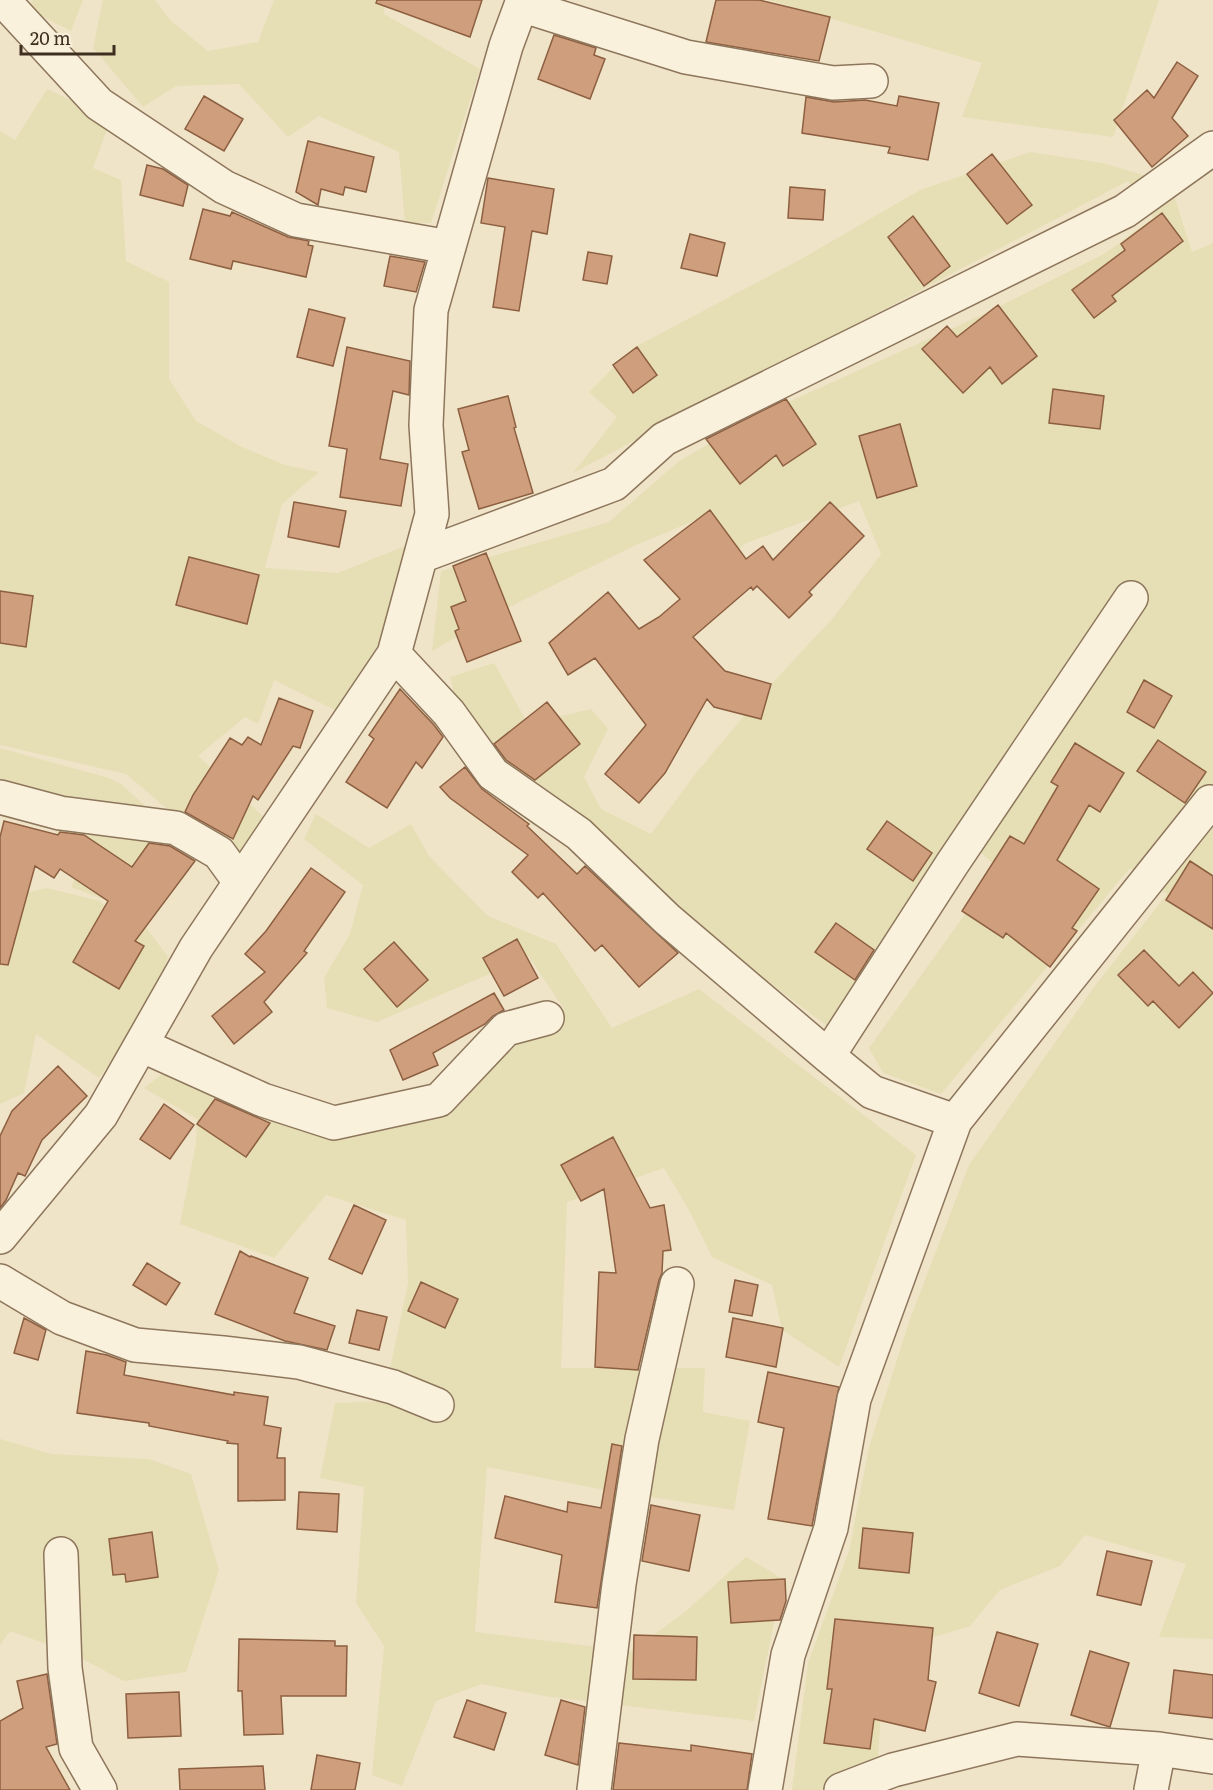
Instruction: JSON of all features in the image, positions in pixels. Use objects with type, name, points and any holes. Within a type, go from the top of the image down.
[{"type":"street","points":[[3,0],[99,104],[225,187],[296,219],[449,246]]},
{"type":"street","points":[[0,1237],[101,1115],[196,948],[394,654],[432,514],[426,425],[431,310],[506,46],[522,2],[686,57],[833,83],[871,81]]},
{"type":"street","points":[[421,556],[614,484],[664,439],[1125,211],[1213,148]]},
{"type":"street","points":[[828,1056],[952,864],[1131,598]]},
{"type":"street","points":[[394,654],[449,713],[493,774],[579,834],[667,919],[828,1056],[872,1092],[955,1121]]},
{"type":"street","points":[[0,797],[60,813],[176,828],[219,853],[240,882]]},
{"type":"street","points":[[765,1790],[788,1655],[831,1527],[855,1399],[955,1121],[1210,802]]},
{"type":"street","points":[[141,1045],[263,1100],[334,1123],[439,1100],[506,1029],[547,1018]]},
{"type":"street","points":[[0,1281],[62,1318],[135,1345],[299,1362],[393,1387],[437,1405]]},
{"type":"street","points":[[594,1790],[618,1584],[642,1439],[677,1284]]},
{"type":"street","points":[[61,1554],[65,1668],[76,1748],[100,1790]]},
{"type":"street","points":[[841,1790],[893,1770],[1017,1739],[1159,1749],[1213,1757]]},
{"type":"street","points":[[1151,1790],[1159,1749]]},
{"type":"shaded area","points":[[33,0],[83,0],[71,31],[28,9]]},
{"type":"shaded area","points":[[103,0],[155,0],[171,21],[208,51],[258,42],[274,0],[385,0],[384,14],[480,69],[431,223],[405,223],[399,152],[319,116],[288,137],[239,84],[176,86],[143,107],[93,48]]},
{"type":"shaded area","points":[[768,0],[1159,0],[1113,137],[962,117],[982,63]]},
{"type":"shaded area","points":[[47,89],[111,119],[93,168],[121,180],[126,261],[169,282],[169,379],[196,421],[242,447],[285,465],[319,472],[282,504],[265,568],[338,573],[415,542],[381,650],[339,712],[274,680],[258,724],[245,717],[198,756],[267,820],[236,867],[126,774],[0,745],[0,131],[15,140]]},
{"type":"shaded area","points":[[1030,152],[1103,163],[1170,183],[1192,252],[1213,243],[1213,1639],[1159,1637],[1186,1564],[1085,1535],[1060,1566],[1000,1590],[970,1626],[885,1652],[877,1772],[821,1790],[792,1790],[808,1663],[849,1551],[869,1447],[910,1319],[969,1165],[1094,987],[1167,894],[1130,868],[941,1094],[883,1073],[869,1048],[998,868],[969,842],[831,1029],[511,788],[472,762],[450,677],[494,663],[528,724],[591,709],[608,729],[584,777],[601,809],[651,834],[696,773],[764,692],[833,618],[881,554],[859,501],[744,544],[731,559],[696,520],[634,546],[519,602],[432,651],[441,571],[609,522],[679,461],[759,415],[982,315],[1104,254],[1153,218],[1128,181],[573,473],[617,417],[589,392],[633,348],[803,258],[920,190]]},
{"type":"shaded area","points":[[0,748],[109,778],[121,784],[154,814],[0,788]]},
{"type":"shaded area","points":[[316,814],[369,848],[411,824],[429,856],[488,916],[556,944],[612,1028],[699,989],[916,1155],[839,1367],[782,1330],[772,1285],[712,1257],[690,1212],[664,1168],[567,1202],[561,1368],[705,1368],[703,1412],[750,1421],[734,1510],[594,1488],[487,1467],[475,1632],[632,1651],[686,1611],[746,1557],[783,1579],[754,1721],[544,1696],[482,1684],[436,1701],[402,1786],[372,1775],[384,1646],[356,1603],[364,1487],[320,1478],[335,1403],[383,1401],[408,1284],[406,1220],[326,1195],[274,1258],[180,1224],[196,1143],[197,1119],[144,1088],[182,1059],[291,1118],[399,1120],[564,1009],[529,957],[377,1022],[327,1008],[324,978],[350,934],[363,885],[304,839]]},
{"type":"shaded area","points":[[54,818],[179,845],[171,860],[114,910],[108,901],[71,887],[80,868],[57,836]]},
{"type":"shaded area","points":[[47,888],[100,901],[122,926],[142,922],[168,957],[153,1004],[99,1078],[36,1034],[24,1093],[0,1104],[0,889],[7,897]]},
{"type":"shaded area","points":[[0,1439],[52,1454],[149,1459],[191,1474],[219,1570],[186,1672],[124,1681],[69,1652],[10,1631],[0,1645]]},
{"type":"building","points":[[377,0],[482,0],[470,37],[376,3]]},
{"type":"building","points":[[716,0],[759,0],[830,17],[819,61],[706,42]]},
{"type":"building","points":[[554,35],[596,48],[594,55],[605,59],[590,99],[538,79]]},
{"type":"building","points":[[1177,62],[1198,76],[1172,118],[1188,136],[1152,167],[1114,120],[1147,90],[1154,98]]},
{"type":"building","points":[[204,96],[243,119],[224,151],[185,129]]},
{"type":"building","points":[[899,96],[939,103],[928,160],[888,153],[890,147],[802,133],[806,97],[834,102],[865,100],[897,106]]},
{"type":"building","points":[[308,141],[374,157],[366,192],[345,187],[343,195],[321,189],[318,205],[296,192]]},
{"type":"building","points":[[992,154],[1032,205],[1007,224],[967,174]]},
{"type":"building","points":[[147,165],[163,169],[188,185],[183,206],[140,195]]},
{"type":"building","points":[[488,178],[554,189],[547,234],[532,231],[519,311],[493,307],[505,227],[481,223]]},
{"type":"building","points":[[790,187],[825,190],[823,220],[788,218]]},
{"type":"building","points":[[203,209],[230,216],[232,212],[288,237],[309,241],[308,245],[313,246],[306,277],[233,261],[231,269],[190,259]]},
{"type":"building","points":[[1162,213],[1183,241],[1112,296],[1116,301],[1094,318],[1072,290],[1125,250],[1121,244]]},
{"type":"building","points":[[913,216],[950,266],[924,286],[888,237]]},
{"type":"building","points":[[690,234],[725,243],[717,276],[681,268]]},
{"type":"building","points":[[588,252],[612,256],[607,284],[583,280]]},
{"type":"building","points":[[390,256],[425,262],[416,292],[384,286]]},
{"type":"building","points":[[998,305],[1037,356],[1002,384],[990,367],[963,393],[922,349],[947,326],[957,337]]},
{"type":"building","points":[[309,309],[345,318],[333,366],[297,357]]},
{"type":"building","points":[[347,347],[410,361],[409,395],[393,391],[380,459],[408,464],[401,506],[340,497],[347,449],[329,446]]},
{"type":"building","points":[[637,347],[657,375],[633,393],[613,365]]},
{"type":"building","points":[[1053,389],[1104,396],[1100,429],[1049,423]]},
{"type":"building","points":[[508,396],[516,427],[514,428],[533,493],[479,509],[462,452],[469,450],[458,409]]},
{"type":"building","points":[[786,399],[816,444],[783,466],[776,455],[740,484],[706,439]]},
{"type":"building","points":[[900,424],[917,486],[877,498],[859,436]]},
{"type":"building","points":[[294,502],[346,511],[339,547],[288,537]]},
{"type":"building","points":[[830,502],[864,536],[809,592],[812,595],[789,618],[757,586],[753,590],[751,587],[693,637],[725,671],[771,684],[761,719],[714,707],[707,699],[665,773],[639,803],[605,774],[646,725],[595,658],[568,675],[549,643],[608,592],[639,629],[659,617],[680,599],[644,560],[710,510],[746,559],[763,546],[773,560]]},
{"type":"building","points":[[486,553],[521,641],[467,662],[455,631],[459,629],[451,607],[466,601],[453,566]]},
{"type":"building","points":[[189,557],[259,575],[247,624],[176,605]]},
{"type":"building","points":[[0,591],[33,596],[26,647],[0,643]]},
{"type":"building","points":[[1144,680],[1172,696],[1154,728],[1127,712]]},
{"type":"building","points":[[400,689],[443,737],[422,768],[416,762],[387,808],[346,782],[374,739],[369,735]]},
{"type":"building","points":[[279,698],[313,711],[300,748],[293,746],[258,800],[253,796],[233,839],[185,812],[193,795],[230,738],[242,745],[248,737],[261,745]]},
{"type":"building","points":[[547,702],[580,744],[535,780],[506,760],[494,744]]},
{"type":"building","points":[[1158,740],[1206,772],[1185,803],[1137,771]]},
{"type":"building","points":[[1075,743],[1124,773],[1100,812],[1089,805],[1057,860],[1099,889],[1072,928],[1077,931],[1050,967],[1006,933],[1003,938],[962,911],[1010,836],[1024,844],[1058,786],[1051,782]]},
{"type":"building","points":[[465,767],[482,789],[529,824],[527,826],[577,874],[585,866],[678,953],[639,987],[602,945],[595,951],[543,893],[538,898],[512,872],[528,855],[450,798],[440,787]]},
{"type":"building","points":[[4,821],[58,835],[60,832],[84,835],[132,867],[149,843],[170,846],[195,861],[135,941],[144,946],[119,989],[73,962],[108,901],[60,869],[54,878],[35,866],[8,965],[0,964],[0,837]]},
{"type":"building","points":[[887,821],[932,853],[913,881],[867,849]]},
{"type":"building","points":[[1190,861],[1213,876],[1213,929],[1166,900]]},
{"type":"building","points":[[311,868],[345,892],[304,951],[307,953],[264,1002],[272,1012],[234,1044],[212,1016],[265,972],[245,954],[266,931]]},
{"type":"building","points":[[836,923],[874,950],[855,980],[815,952]]},
{"type":"building","points":[[517,939],[538,978],[504,996],[483,958]]},
{"type":"building","points":[[394,942],[428,980],[397,1007],[364,969]]},
{"type":"building","points":[[1144,950],[1179,986],[1193,972],[1213,993],[1179,1028],[1153,1001],[1148,1006],[1118,975]]},
{"type":"building","points":[[494,993],[504,1010],[485,1024],[433,1053],[438,1065],[403,1080],[390,1050]]},
{"type":"building","points":[[58,1066],[87,1096],[42,1140],[25,1176],[18,1173],[0,1208],[0,1136],[12,1111]]},
{"type":"building","points":[[215,1099],[270,1123],[246,1157],[197,1124]]},
{"type":"building","points":[[164,1104],[194,1125],[170,1159],[140,1139]]},
{"type":"building","points":[[613,1137],[650,1208],[664,1205],[671,1250],[663,1251],[662,1273],[638,1370],[595,1367],[599,1272],[616,1273],[604,1189],[581,1201],[561,1165]]},
{"type":"building","points":[[354,1205],[386,1220],[362,1274],[329,1259]]},
{"type":"building","points":[[240,1251],[250,1257],[308,1278],[294,1313],[335,1326],[327,1350],[285,1341],[215,1314]]},
{"type":"building","points":[[147,1263],[180,1283],[166,1305],[133,1285]]},
{"type":"building","points":[[735,1280],[758,1285],[752,1316],[729,1312]]},
{"type":"building","points":[[421,1282],[458,1299],[445,1328],[408,1311]]},
{"type":"building","points":[[357,1310],[387,1317],[379,1350],[349,1343]]},
{"type":"building","points":[[24,1318],[46,1330],[38,1360],[14,1353]]},
{"type":"building","points":[[733,1318],[783,1328],[776,1367],[726,1357]]},
{"type":"building","points":[[86,1351],[126,1362],[124,1375],[234,1395],[234,1392],[268,1397],[264,1425],[281,1428],[277,1458],[285,1458],[285,1500],[238,1501],[238,1444],[149,1426],[149,1423],[77,1413]]},
{"type":"building","points":[[768,1372],[839,1387],[812,1526],[768,1519],[784,1428],[758,1422]]},
{"type":"building","points":[[612,1444],[622,1446],[597,1608],[555,1602],[562,1555],[495,1538],[505,1496],[567,1512],[568,1502],[601,1508]]},
{"type":"building","points":[[299,1492],[339,1494],[337,1532],[297,1529]]},
{"type":"building","points":[[651,1505],[700,1515],[689,1571],[642,1561]]},
{"type":"building","points":[[863,1528],[913,1533],[909,1573],[859,1568]]},
{"type":"building","points":[[152,1532],[158,1577],[126,1582],[125,1574],[113,1575],[109,1539]]},
{"type":"building","points":[[1107,1551],[1152,1561],[1141,1605],[1097,1595]]},
{"type":"building","points":[[785,1579],[786,1601],[780,1620],[731,1623],[728,1582]]},
{"type":"building","points":[[835,1619],[933,1628],[928,1680],[936,1682],[925,1731],[874,1719],[870,1749],[824,1743],[832,1689],[827,1689]]},
{"type":"building","points":[[997,1632],[1038,1644],[1019,1706],[979,1693]]},
{"type":"building","points":[[634,1635],[697,1637],[696,1680],[633,1679]]},
{"type":"building","points":[[239,1639],[335,1641],[335,1646],[347,1646],[346,1696],[281,1696],[283,1734],[244,1735],[242,1691],[238,1691]]},
{"type":"building","points":[[1090,1651],[1129,1663],[1110,1727],[1071,1715]]},
{"type":"building","points":[[1174,1670],[1213,1675],[1213,1718],[1169,1713]]},
{"type":"building","points":[[47,1674],[57,1744],[46,1747],[70,1790],[0,1790],[0,1721],[23,1708],[17,1681]]},
{"type":"building","points":[[179,1692],[181,1736],[128,1738],[126,1694]]},
{"type":"building","points":[[467,1700],[506,1713],[494,1750],[454,1737]]},
{"type":"building","points":[[561,1700],[585,1707],[578,1765],[545,1755]]},
{"type":"building","points":[[619,1743],[691,1751],[691,1745],[752,1754],[747,1790],[613,1790]]},
{"type":"building","points":[[317,1755],[360,1763],[355,1790],[311,1790]]},
{"type":"building","points":[[263,1766],[265,1790],[180,1790],[179,1769]]}]
